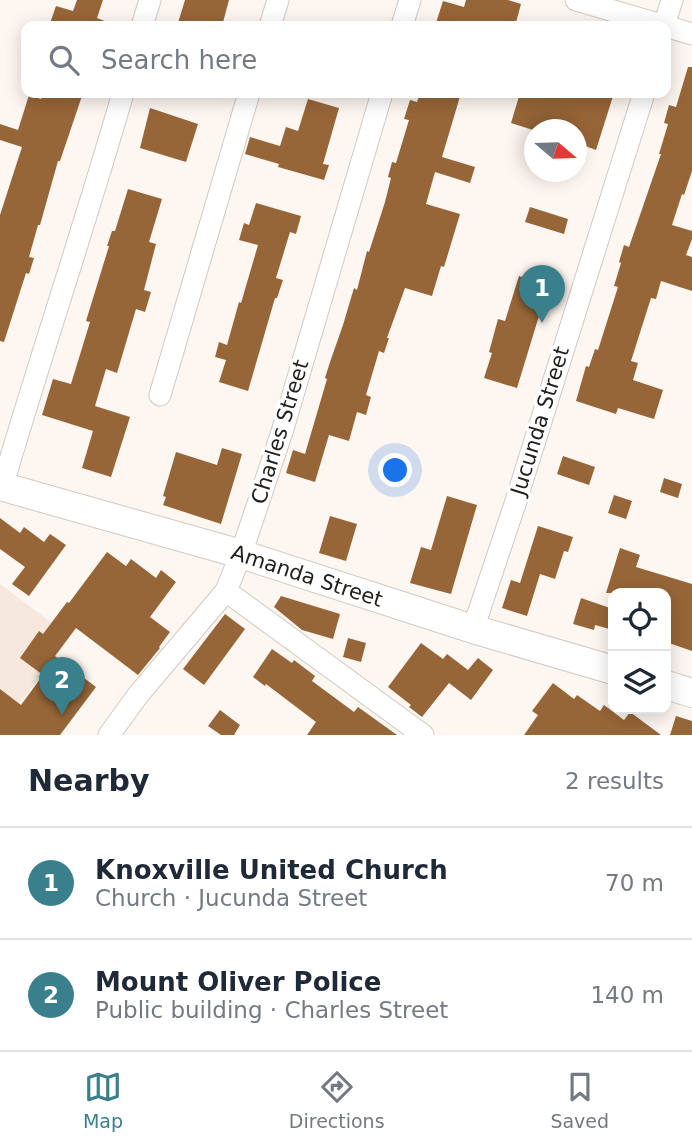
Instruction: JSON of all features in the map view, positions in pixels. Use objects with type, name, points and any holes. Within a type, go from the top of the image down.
[{"type":"street","points":[[144,21],[150,0]]},
{"type":"street","points":[[272,21],[278,0]]},
{"type":"street","points":[[404,21],[410,0]]},
{"type":"street","points":[[576,0],[648,21]]},
{"type":"street","points":[[666,21],[672,0]]},
{"type":"street","points":[[671,28],[692,34]]},
{"type":"street","points":[[1,486],[122,98]]},
{"type":"street","points":[[160,395],[248,98]]},
{"type":"street","name":"Charles Street","points":[[109,735],[138,695],[226,591],[282,432],[381,98]]},
{"type":"street","name":"Jucunda Street","points":[[473,629],[642,98]]},
{"type":"street","name":"Amanda Street","points":[[1,486],[241,554],[473,629],[608,669]]},
{"type":"street","points":[[226,591],[423,735]]},
{"type":"street","points":[[671,687],[692,693]]},
{"type":"shaded area","points":[[0,584],[69,636],[0,728]]},
{"type":"building","points":[[77,0],[103,0],[97,18],[105,21],[51,21],[56,6],[73,11]]},
{"type":"building","points":[[185,0],[229,0],[223,21],[179,21]]},
{"type":"building","points":[[466,0],[508,0],[521,4],[516,21],[437,21],[443,1],[464,7]]},
{"type":"building","points":[[688,67],[692,67],[692,171],[672,225],[692,231],[686,255],[692,257],[692,291],[661,281],[656,299],[651,298],[631,361],[638,363],[633,380],[663,390],[654,419],[618,408],[616,414],[576,401],[586,366],[589,367],[595,349],[598,350],[618,287],[614,286],[624,245],[629,247],[661,154],[669,105],[676,107]]},
{"type":"building","points":[[28,98],[81,98],[38,225],[29,257],[34,258],[29,274],[26,273],[4,342],[0,341],[0,215],[22,147],[0,140],[0,124],[18,130]]},
{"type":"building","points":[[418,98],[460,98],[442,157],[475,167],[470,183],[435,172],[426,204],[460,214],[444,267],[441,266],[432,296],[405,288],[384,353],[379,351],[366,395],[371,397],[366,415],[357,412],[349,441],[329,435],[315,482],[286,473],[293,450],[305,454],[330,362],[354,288],[357,290],[367,251],[369,252],[385,202],[392,162],[396,163],[409,120],[404,119],[410,100],[417,102]]},
{"type":"building","points":[[518,98],[612,98],[596,150],[587,147],[587,119],[524,119],[524,127],[511,123]]},
{"type":"building","points":[[308,99],[339,108],[323,164],[329,165],[324,180],[245,154],[250,137],[280,146],[286,127],[298,131]]},
{"type":"building","points":[[150,108],[198,124],[186,162],[140,148]]},
{"type":"building","points":[[128,189],[162,199],[149,242],[156,244],[144,290],[151,292],[145,312],[136,309],[117,373],[106,369],[95,406],[130,417],[111,477],[82,468],[93,431],[42,415],[53,379],[71,384],[90,322],[86,321],[107,246],[112,231],[115,231]]},
{"type":"building","points":[[256,203],[301,216],[296,234],[290,232],[276,278],[283,280],[275,298],[248,391],[219,382],[226,360],[215,357],[219,342],[227,345],[258,245],[239,240],[244,223],[249,225]]},
{"type":"building","points":[[530,207],[568,219],[564,234],[525,222]]},
{"type":"building","points":[[519,276],[553,287],[546,307],[542,306],[517,388],[484,378],[498,319],[505,321]]},
{"type":"building","points":[[222,448],[242,454],[221,524],[163,505],[166,497],[163,496],[176,452],[217,465]]},
{"type":"building","points":[[563,456],[595,467],[589,485],[557,474]]},
{"type":"building","points":[[664,478],[682,484],[678,498],[660,492]]},
{"type":"building","points":[[614,495],[632,501],[626,519],[608,513]]},
{"type":"building","points":[[447,496],[477,505],[451,594],[410,583],[421,547],[431,550]]},
{"type":"building","points":[[330,516],[357,524],[346,561],[319,553]]},
{"type":"building","points":[[0,518],[20,533],[24,527],[44,542],[50,534],[66,545],[29,596],[12,584],[25,567],[0,549]]},
{"type":"building","points":[[538,526],[573,537],[568,552],[564,551],[555,579],[540,574],[527,616],[502,608],[511,580],[520,583]]},
{"type":"building","points":[[620,548],[640,555],[636,567],[692,584],[692,651],[671,644],[671,588],[608,588],[606,593]]},
{"type":"building","points":[[107,552],[126,566],[131,559],[156,578],[161,570],[176,582],[150,617],[170,632],[138,675],[76,628],[55,656],[96,687],[60,735],[0,735],[0,689],[21,705],[43,675],[20,658],[39,631],[43,634],[67,602],[69,603]]},
{"type":"building","points":[[281,596],[340,614],[333,639],[302,630],[274,607]]},
{"type":"building","points":[[581,598],[608,607],[608,629],[595,625],[594,630],[573,624]]},
{"type":"building","points":[[225,614],[245,629],[204,685],[183,669]]},
{"type":"building","points":[[348,638],[366,643],[361,662],[343,657]]},
{"type":"building","points":[[421,643],[443,659],[447,654],[468,670],[478,658],[493,670],[471,700],[449,683],[422,717],[388,687]]},
{"type":"building","points":[[272,649],[292,663],[294,660],[315,676],[312,681],[354,712],[358,707],[397,735],[307,735],[316,722],[253,677]]},
{"type":"building","points":[[553,683],[574,699],[577,695],[600,711],[604,705],[608,708],[608,714],[616,714],[624,720],[628,714],[633,714],[661,735],[524,735],[538,715],[532,711]]},
{"type":"building","points":[[220,710],[240,725],[234,735],[221,735],[208,726]]},
{"type":"building","points":[[676,716],[692,721],[692,735],[670,735]]},
{"type":"place","name":"Knoxville United Church","points":[[542,323]]},
{"type":"place","name":"Mount Oliver Police","points":[[62,715]]}]
